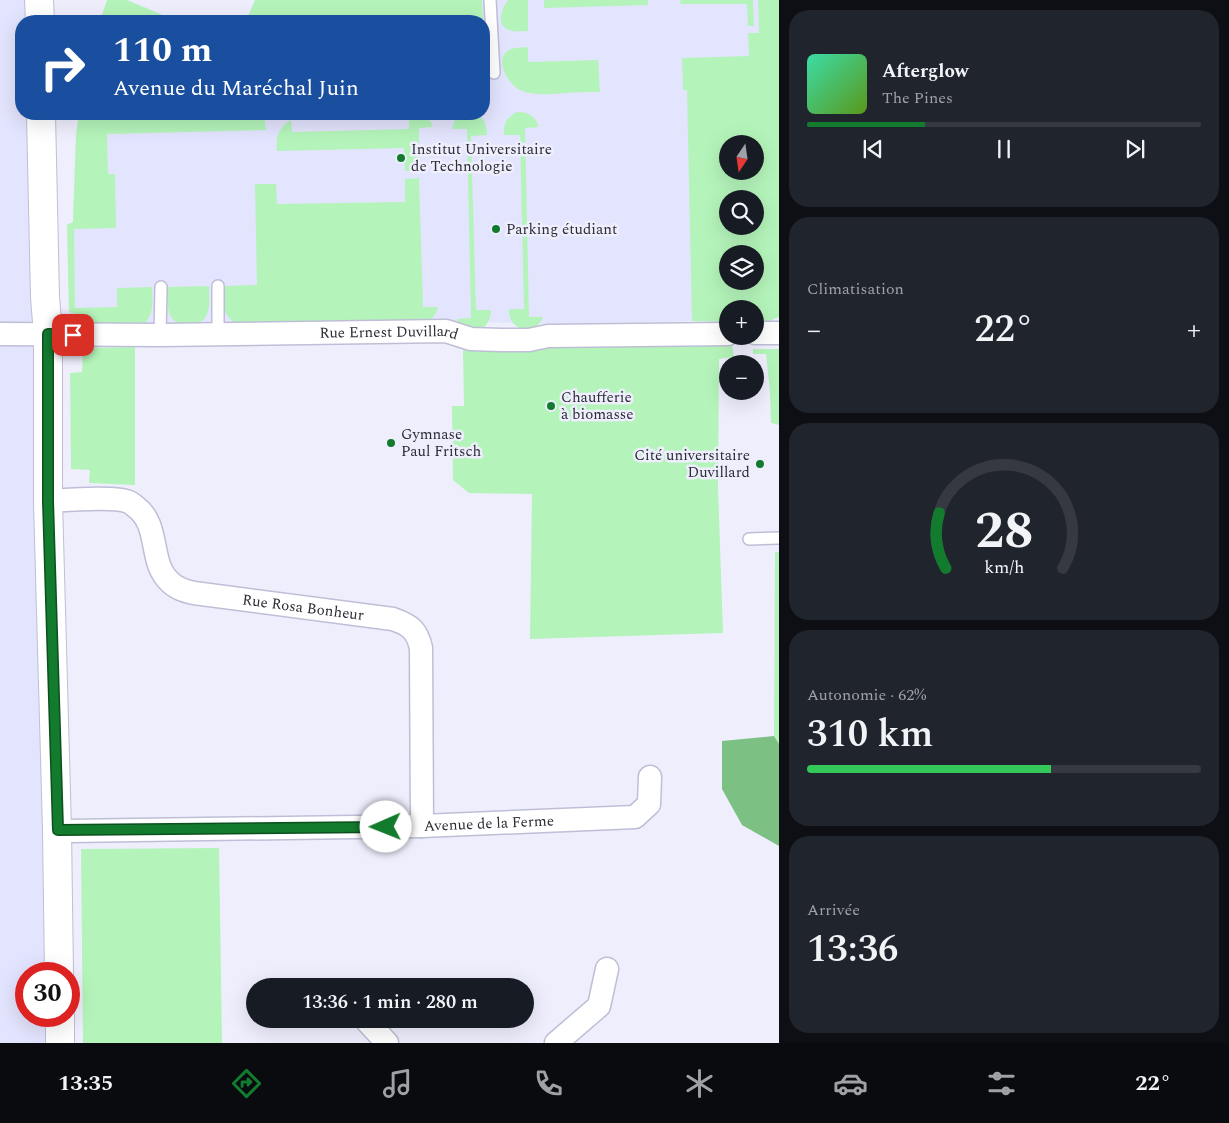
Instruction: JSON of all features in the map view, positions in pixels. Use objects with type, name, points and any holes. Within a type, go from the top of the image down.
[{"type":"street","points":[[39,0],[40,15]]},
{"type":"street","points":[[41,120],[45,297],[48,334],[48,501],[58,830],[59,962]]},
{"type":"street","name":"Rue Ernest Duvillard","points":[[0,334],[160,335],[446,331],[471,339],[501,340],[529,340],[548,336],[719,334]]},
{"type":"street","points":[[764,334],[779,333]]},
{"type":"street","name":"Rue Rosa Bonheur","points":[[48,501],[103,499],[129,502],[142,511],[148,521],[159,564],[169,582],[180,589],[194,594],[393,619],[409,626],[419,638],[421,648],[422,826]]},
{"type":"street","name":"Avenue de la Ferme","points":[[58,830],[350,828],[635,817],[649,804],[650,777]]},
{"type":"street","points":[[556,1043],[599,1006],[608,969]]},
{"type":"street","points":[[60,1027],[60,1043]]},
{"type":"street","points":[[373,1028],[387,1043]]},
{"type":"lane","points":[[490,0],[494,73]]},
{"type":"lane","points":[[218,286],[218,334]]},
{"type":"lane","points":[[160,335],[161,287]]},
{"type":"lane","points":[[749,539],[779,538]]},
{"type":"shaded area","points":[[0,0],[33,0],[34,15],[15,15],[15,120],[36,120],[49,962],[15,962],[15,1027],[48,1027],[47,1043],[0,1043]]},
{"type":"shaded area","name":"Institut Universitaire de Technologie","points":[[255,0],[779,0],[779,317],[764,312],[764,300],[719,300],[719,322],[563,324],[424,321],[80,333],[69,311],[67,225],[73,222],[78,120],[490,120],[490,15],[249,15]]},
{"type":"green space","points":[[107,0],[127,0],[163,15],[102,15]]},
{"type":"green space","points":[[255,0],[482,0],[483,15],[249,15]]},
{"type":"green space","points":[[508,0],[528,0],[528,31],[512,31],[507,29],[502,23],[501,15]]},
{"type":"green space","points":[[544,0],[648,0],[648,5],[544,8]]},
{"type":"green space","points":[[680,0],[753,0],[754,26],[748,26],[747,4],[681,4]]},
{"type":"green space","points":[[758,0],[779,0],[779,317],[764,323],[764,300],[719,300],[719,322],[692,321],[687,90],[683,90],[682,58],[749,56],[748,33],[759,33]]},
{"type":"green space","points":[[528,47],[528,62],[598,60],[600,92],[538,94],[527,93],[517,88],[508,78],[502,60],[504,54],[509,50]]},
{"type":"green space","points":[[517,112],[531,115],[539,127],[525,128],[529,317],[543,317],[538,325],[531,329],[522,329],[514,324],[509,311],[509,309],[524,309],[520,135],[504,135],[506,121]]},
{"type":"green space","points":[[78,120],[265,120],[266,130],[107,134],[108,174],[115,174],[116,228],[74,229],[75,308],[117,307],[117,288],[152,287],[150,316],[144,324],[90,327],[90,322],[69,311],[67,225],[73,222]]},
{"type":"green space","points":[[291,120],[292,132],[409,129],[409,120],[429,120],[433,127],[419,128],[419,171],[405,171],[404,148],[277,151],[279,133],[283,126]]},
{"type":"green space","points":[[455,120],[483,120],[486,125],[487,135],[471,136],[476,310],[491,310],[489,320],[479,330],[469,329],[459,324],[457,319],[471,318],[467,129],[452,129]]},
{"type":"green space","points":[[419,178],[423,307],[438,307],[432,318],[424,321],[235,323],[227,315],[224,307],[224,286],[257,285],[255,184],[276,184],[277,204],[405,202],[405,179]]},
{"type":"green space","points":[[209,286],[209,307],[204,319],[194,324],[182,324],[172,318],[167,301],[167,287]]},
{"type":"green space","points":[[732,345],[734,355],[719,355],[718,488],[723,633],[530,639],[532,494],[469,493],[453,480],[452,406],[464,406],[463,350]]},
{"type":"green space","points":[[135,347],[135,485],[89,483],[90,470],[71,469],[70,373],[82,372],[83,348]]},
{"type":"green space","points":[[753,349],[779,349],[779,425],[771,423],[766,354],[753,354]]},
{"type":"green space","points":[[775,552],[779,552],[779,744],[774,736]]},
{"type":"green space","points":[[774,736],[779,744],[779,846],[742,825],[722,789],[722,741]]},
{"type":"green space","points":[[219,848],[222,1043],[83,1043],[81,849]]},
{"type":"place","name":"Institut Universitaire de Technologie","points":[[401,158]]},
{"type":"place","name":"Parking étudiant","points":[[496,229]]},
{"type":"place","name":"Chaufferie à biomasse","points":[[551,406]]},
{"type":"place","name":"Gymnase Paul Fritsch","points":[[391,443]]},
{"type":"place","name":"Cité universitaire Duvillard","points":[[760,464]]},
{"type":"route","points":[[73,335],[48,334],[48,501],[58,830],[386,827]]}]
